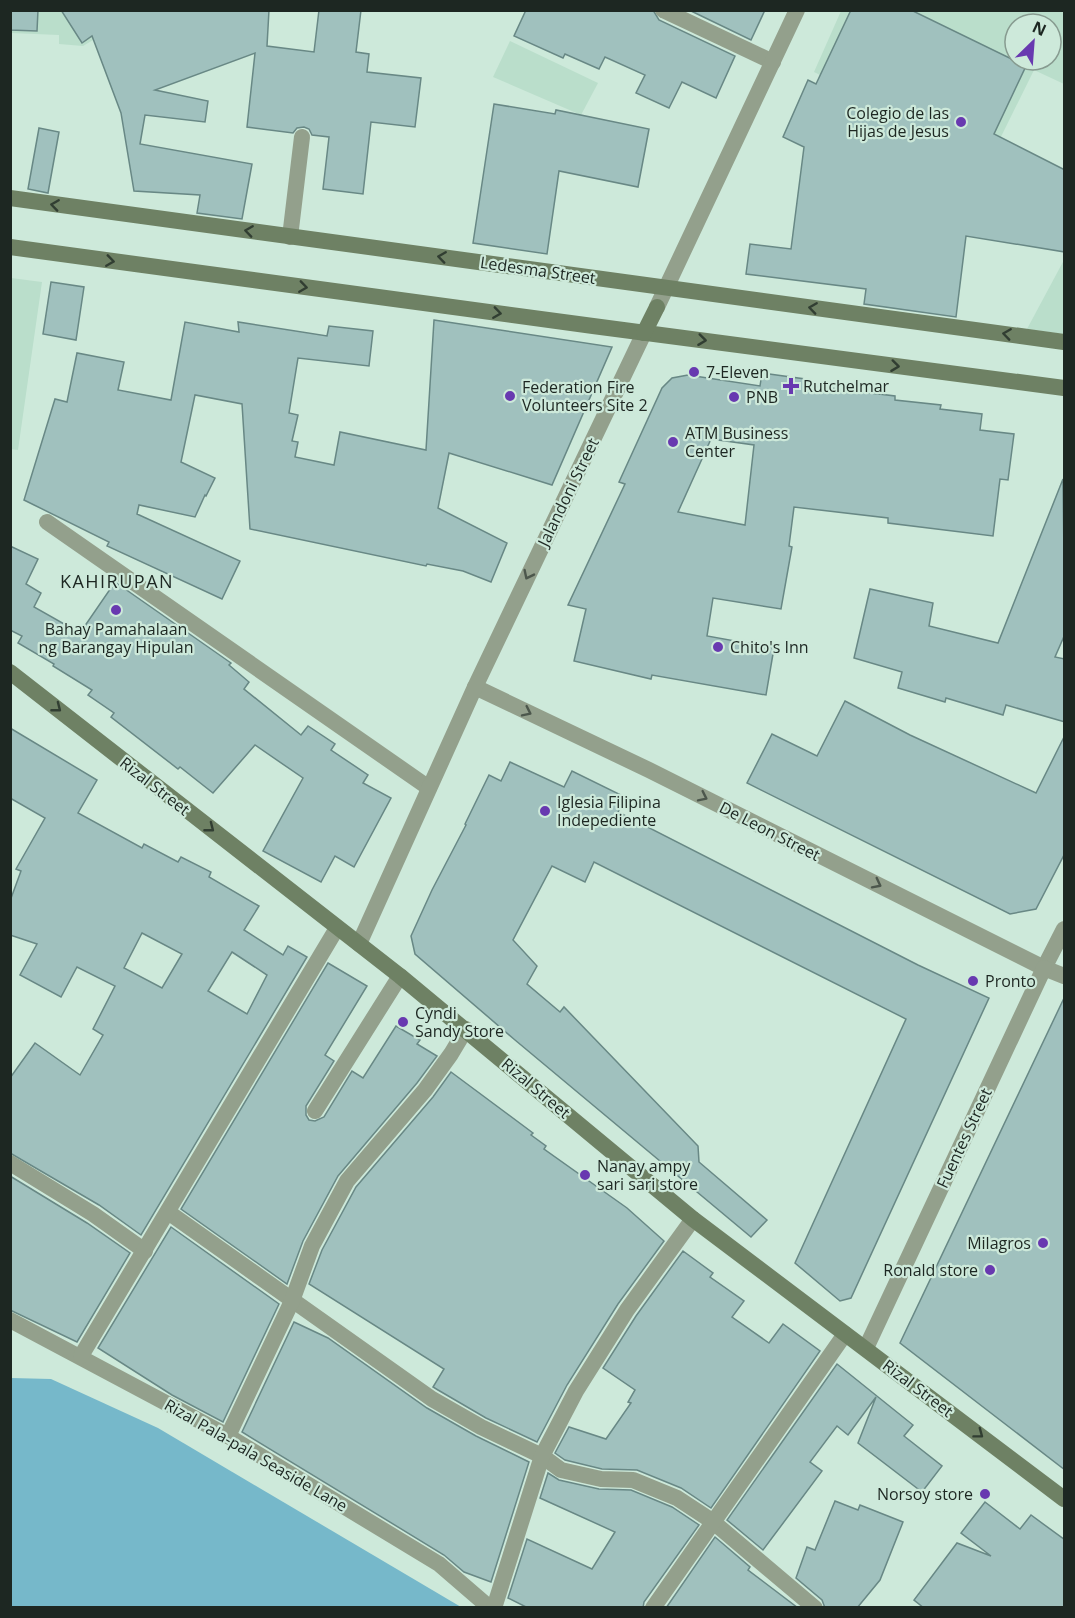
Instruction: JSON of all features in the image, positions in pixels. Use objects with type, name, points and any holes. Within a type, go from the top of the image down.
[{"type":"main road","name":"Ledesma Street","points":[[10,198],[1065,342]]},
{"type":"main road","points":[[10,247],[1065,388]]},
{"type":"main road","name":"Jalandoni Street","points":[[644,333],[657,308]]},
{"type":"main road","name":"Rizal Street","points":[[10,672],[400,976],[693,1219],[1065,1499]]},
{"type":"street","points":[[663,10],[773,62]]},
{"type":"street","name":"Jalandoni Street","points":[[657,308],[797,10]]},
{"type":"street","points":[[290,237],[302,137]]},
{"type":"street","name":"Jalandoni Street","points":[[359,944],[475,687],[644,333]]},
{"type":"street","points":[[47,522],[429,788]]},
{"type":"street","name":"De Leon Street","points":[[475,687],[649,770],[1044,968],[1065,976]]},
{"type":"street","points":[[81,1356],[337,928]]},
{"type":"street","name":"Fuentes Street","points":[[866,1348],[1044,968],[1065,929]]},
{"type":"street","points":[[315,1111],[400,976]]},
{"type":"street","points":[[228,1436],[292,1301],[312,1246],[347,1181],[425,1090],[466,1029]]},
{"type":"street","points":[[10,1163],[93,1214],[145,1251]]},
{"type":"street","points":[[168,1212],[432,1399],[481,1427],[542,1456],[561,1470],[601,1479],[633,1480],[677,1498],[712,1521],[815,1608]]},
{"type":"street","points":[[492,1608],[542,1456],[576,1391],[621,1320],[693,1219]]},
{"type":"street","name":"Rizal Pala-pala Seaside Lane","points":[[10,1320],[228,1436],[439,1564],[492,1608]]},
{"type":"street","points":[[652,1608],[845,1334]]},
{"type":"shaded area","points":[[11,11],[142,11],[83,46],[59,44],[59,35],[11,33]]},
{"type":"shaded area","name":"Colegio de las Hijas de Jesus","points":[[841,11],[1064,11],[1064,84],[1038,72],[1063,72],[1063,12],[1003,12],[1003,72],[1033,72],[990,159],[814,72]]},
{"type":"shaded area","points":[[510,41],[598,83],[581,115],[493,77]]},
{"type":"shaded area","points":[[1064,260],[1064,334],[1027,329]]},
{"type":"shaded area","points":[[11,278],[42,282],[18,450],[10,449]]},
{"type":"water","points":[[11,1378],[51,1379],[158,1428],[461,1607],[11,1607]]},
{"type":"building","points":[[10,10],[38,10],[37,31],[10,30]]},
{"type":"building","points":[[61,10],[269,10],[267,46],[314,52],[319,10],[361,10],[356,52],[369,54],[367,72],[421,78],[415,127],[371,122],[363,194],[323,189],[329,137],[312,135],[309,129],[304,127],[297,128],[293,133],[247,127],[255,53],[155,90],[208,101],[205,122],[145,115],[140,144],[252,164],[242,219],[197,213],[200,195],[134,191],[121,113],[92,36],[82,43]]},
{"type":"building","points":[[526,10],[653,10],[659,20],[735,56],[716,98],[682,82],[669,108],[636,93],[645,75],[605,57],[599,69],[565,54],[563,58],[514,36]]},
{"type":"building","points":[[689,10],[765,10],[751,40]]},
{"type":"building","points":[[851,10],[911,10],[1003,55],[1003,72],[1023,72],[994,134],[1065,170],[1065,252],[966,236],[956,317],[864,304],[866,289],[746,274],[750,244],[791,249],[804,147],[783,137],[808,80],[816,84]]},
{"type":"building","points":[[494,104],[555,114],[556,110],[649,129],[638,187],[559,171],[547,254],[473,243]]},
{"type":"building","points":[[39,128],[59,132],[48,193],[28,189]]},
{"type":"building","points":[[51,282],[84,287],[76,340],[43,334]]},
{"type":"building","points":[[434,320],[612,347],[552,485],[449,453],[438,508],[507,543],[491,582],[463,571],[427,564],[426,566],[250,529],[242,404],[195,395],[181,462],[215,478],[195,517],[139,505],[137,514],[240,561],[222,599],[107,546],[109,542],[24,500],[55,399],[67,402],[77,353],[124,362],[118,390],[171,400],[185,322],[239,332],[238,322],[327,336],[329,326],[373,331],[369,366],[298,358],[289,413],[298,415],[292,441],[298,442],[295,457],[334,465],[340,432],[426,450]]},
{"type":"building","points":[[762,373],[805,379],[805,385],[895,396],[895,400],[941,405],[940,409],[982,414],[980,430],[1014,434],[1008,480],[1000,479],[993,536],[888,523],[888,518],[794,507],[789,546],[792,547],[781,609],[713,598],[707,636],[774,648],[766,695],[652,675],[651,679],[574,661],[586,609],[568,605],[625,484],[619,482],[662,388],[672,378],[688,375],[760,386]],"holes":[[[711,439],[754,445],[745,525],[678,512]]]},
{"type":"building","points":[[1063,479],[1065,634],[1055,657],[1065,659],[1065,722],[1006,705],[1003,715],[946,698],[945,702],[898,688],[902,672],[854,658],[870,589],[933,603],[929,626],[998,643]]},
{"type":"building","points":[[10,546],[38,559],[26,584],[41,593],[34,607],[80,633],[115,582],[231,663],[229,665],[249,682],[244,689],[301,735],[308,726],[335,744],[331,750],[368,775],[363,783],[391,798],[354,867],[335,856],[321,882],[263,851],[303,778],[255,745],[213,793],[111,717],[114,713],[88,695],[92,690],[18,643],[22,636],[10,630]]},
{"type":"building","points":[[845,701],[910,735],[1036,793],[1065,735],[1065,853],[1036,909],[1010,914],[747,783],[772,734],[817,756]]},
{"type":"building","points":[[10,728],[97,780],[78,813],[142,848],[144,844],[178,862],[181,857],[211,872],[209,877],[259,906],[244,930],[283,955],[288,946],[307,957],[141,1235],[99,1205],[10,1153],[10,1078],[35,1043],[80,1075],[103,1035],[93,1029],[115,986],[77,967],[61,997],[20,975],[37,944],[10,935],[10,901],[21,871],[16,869],[45,818],[10,798]],"holes":[[[142,933],[182,954],[162,988],[124,968]],[[232,952],[267,975],[247,1014],[208,991]]]},
{"type":"building","points":[[510,762],[564,787],[572,771],[625,797],[618,812],[918,965],[989,998],[851,1298],[840,1301],[795,1263],[906,1019],[594,862],[585,882],[552,866],[513,940],[537,966],[527,984],[560,1012],[564,1007],[698,1146],[699,1162],[767,1220],[751,1237],[415,954],[411,936],[432,890],[489,775],[501,781]]},
{"type":"building","points":[[328,963],[367,986],[325,1055],[334,1061],[306,1106],[306,1115],[309,1120],[315,1121],[324,1117],[352,1071],[363,1078],[396,1026],[420,1040],[417,1044],[437,1056],[338,1176],[303,1241],[287,1284],[181,1209]]},
{"type":"building","points":[[1065,996],[1065,1470],[900,1343]]},
{"type":"building","points":[[451,1072],[533,1133],[531,1135],[546,1146],[544,1149],[627,1208],[664,1241],[618,1304],[567,1385],[537,1442],[486,1418],[433,1387],[444,1369],[309,1284],[322,1250],[356,1187],[433,1097]]},
{"type":"building","points":[[10,1176],[87,1223],[130,1253],[77,1342],[10,1310]]},
{"type":"building","points":[[171,1227],[279,1304],[223,1422],[172,1395],[98,1348]]},
{"type":"building","points":[[683,1251],[713,1273],[710,1277],[744,1301],[732,1317],[769,1343],[783,1324],[820,1351],[711,1508],[681,1488],[637,1470],[602,1469],[565,1460],[555,1453],[569,1427],[606,1439],[631,1403],[628,1402],[635,1390],[603,1368],[636,1316]]},
{"type":"building","points":[[294,1322],[328,1338],[427,1408],[476,1436],[529,1462],[491,1582],[464,1572],[444,1555],[242,1432]]},
{"type":"building","points":[[837,1364],[913,1425],[904,1436],[942,1466],[922,1492],[858,1443],[876,1397],[848,1435],[837,1426],[810,1462],[822,1471],[763,1550],[727,1520]]},
{"type":"building","points":[[548,1473],[559,1480],[599,1489],[631,1490],[672,1507],[699,1525],[644,1602],[643,1608],[528,1608],[508,1598],[527,1539],[592,1569],[615,1532],[540,1498]]},
{"type":"building","points":[[835,1501],[858,1510],[860,1505],[903,1522],[880,1580],[857,1608],[825,1608],[822,1600],[796,1578],[807,1547],[815,1550]]},
{"type":"building","points":[[985,1502],[1020,1529],[1031,1515],[1065,1540],[1065,1608],[924,1608],[914,1600],[957,1543],[991,1556],[961,1533]]},
{"type":"building","points":[[715,1537],[750,1567],[748,1570],[798,1608],[666,1608]]},
{"type":"place","name":"Colegio de las Hijas de Jesus","points":[[961,122]]},
{"type":"place","name":"7-Eleven","points":[[694,372]]},
{"type":"place","name":"Rutchelmar","points":[[791,386]]},
{"type":"place","name":"Federation Fire Volunteers Site 2","points":[[510,396]]},
{"type":"place","name":"PNB","points":[[734,397]]},
{"type":"place","name":"ATM Business Center","points":[[673,442]]},
{"type":"place","name":"Bahay Pamahalaan ng Barangay Hipulan","points":[[116,610]]},
{"type":"place","name":"Chito's Inn","points":[[718,647]]},
{"type":"place","name":"Iglesia Filipina Indepediente","points":[[545,811]]},
{"type":"place","name":"Pronto","points":[[973,981]]},
{"type":"place","name":"Cyndi Sandy Store","points":[[403,1022]]},
{"type":"place","name":"Nanay ampy sari sari store","points":[[585,1175]]},
{"type":"place","name":"Milagros","points":[[1043,1243]]},
{"type":"place","name":"Ronald store","points":[[990,1270]]},
{"type":"place","name":"Norsoy store","points":[[985,1494]]},
{"type":"district","name":"KAHIRUPAN","points":[[117,582]]}]
